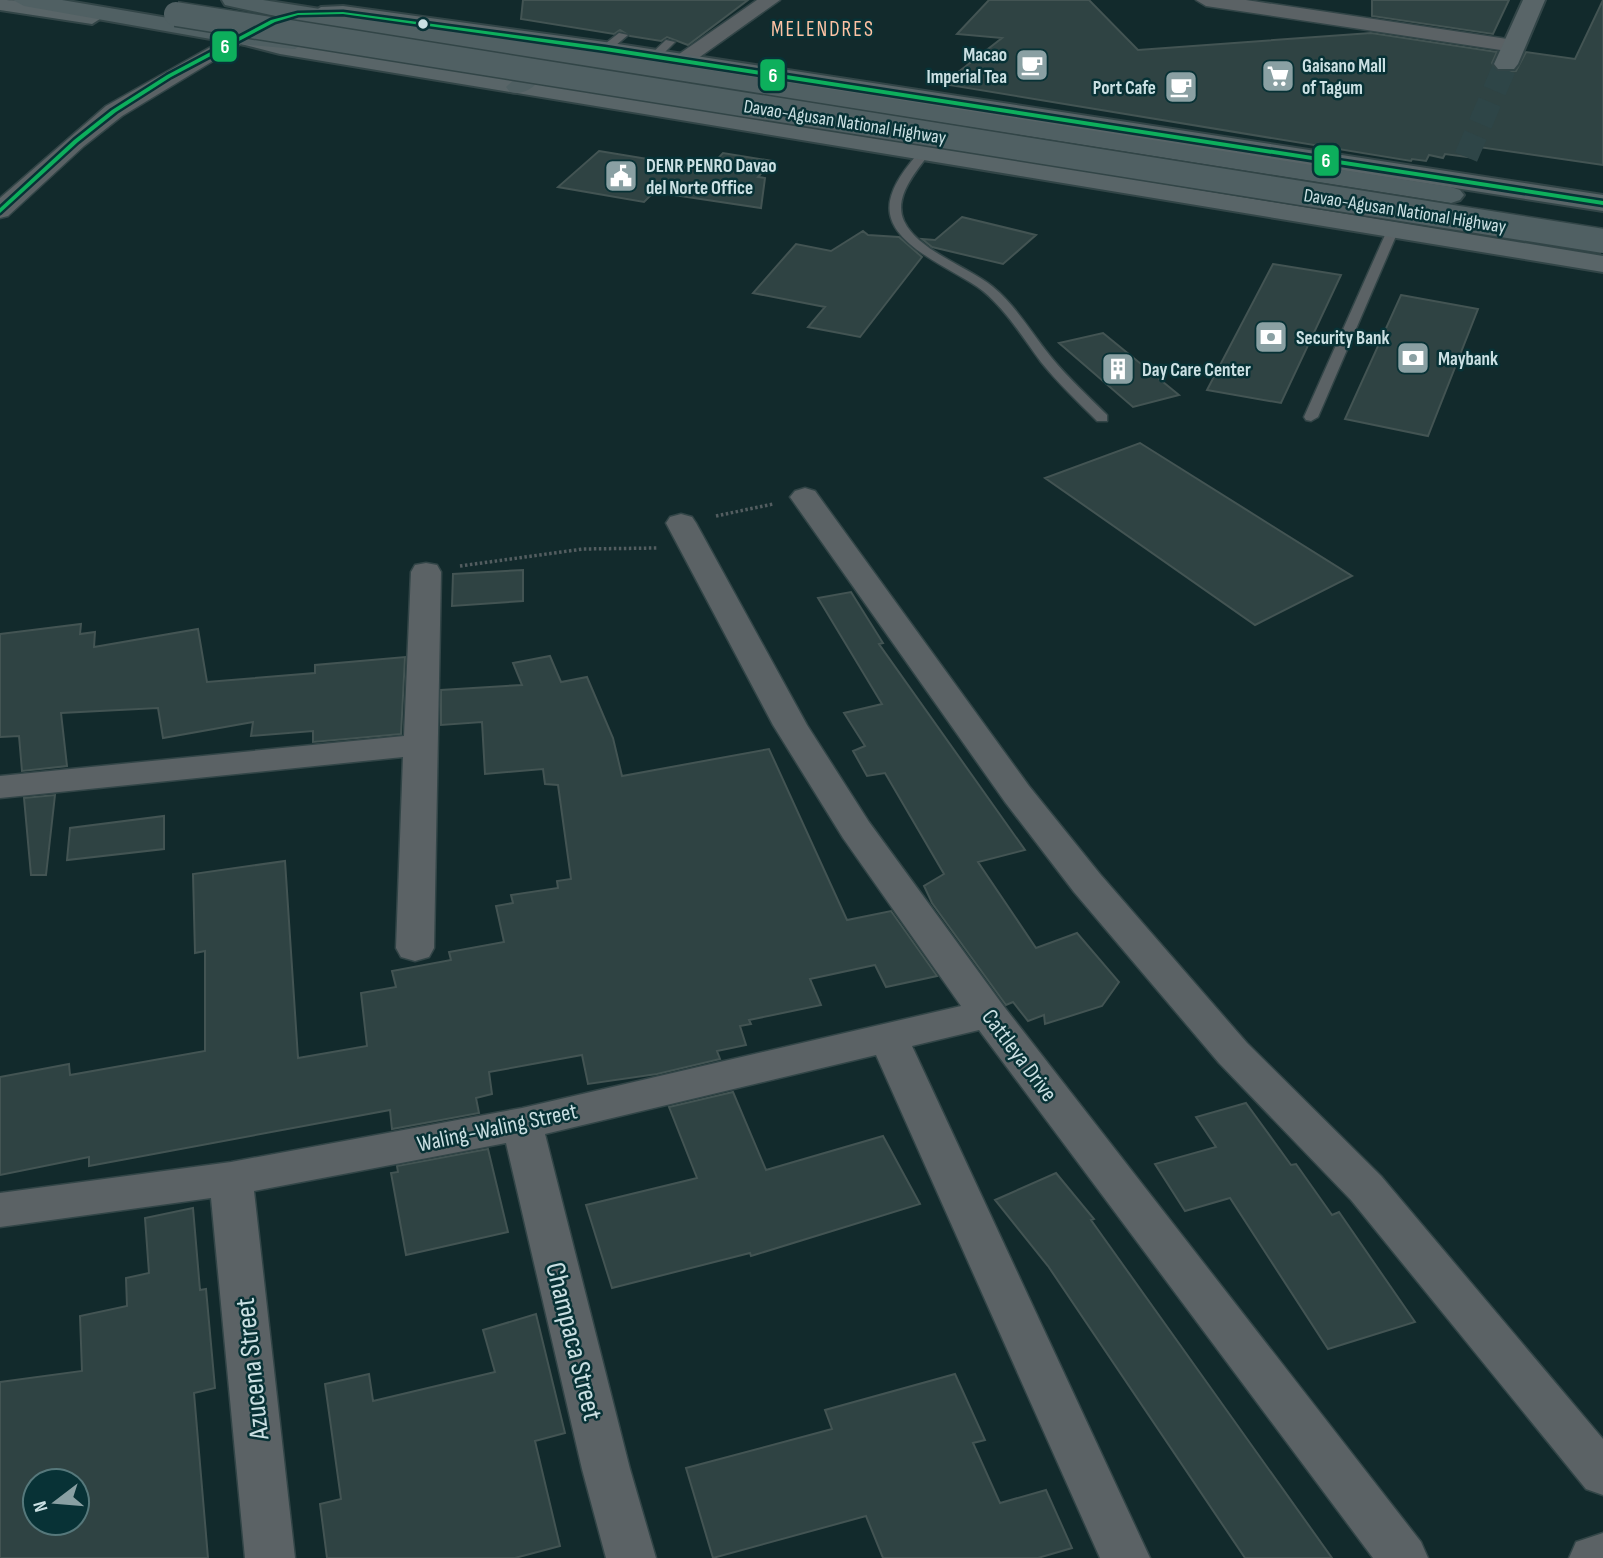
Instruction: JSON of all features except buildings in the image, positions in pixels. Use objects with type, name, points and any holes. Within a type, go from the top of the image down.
[{"type":"highway","points":[[24,0],[239,37],[273,21],[299,14]]},
{"type":"highway","name":"Davao-Agusan National Highway","points":[[88,0],[181,6],[1603,224]]},
{"type":"highway","points":[[239,37],[260,18],[262,12],[250,3]]},
{"type":"highway","name":"Davao-Agusan National Highway","points":[[250,3],[299,14],[668,58],[1036,130],[1454,188]]},
{"type":"highway","name":"Davao-Agusan National Highway","points":[[181,6],[1603,241]]},
{"type":"highway","name":"Davao-Agusan National Highway","points":[[523,83],[1095,166],[1095,153],[1112,142]]},
{"type":"highway","points":[[1017,154],[1036,144],[1036,130]]},
{"type":"street","points":[[668,58],[770,0]]},
{"type":"street","points":[[1206,0],[1510,55],[1534,0]]},
{"type":"street","points":[[0,3],[192,33],[239,37],[280,47],[523,83],[923,153],[1603,264]]},
{"type":"street","points":[[299,14],[343,13],[614,42],[668,58],[1454,188],[1603,203]]},
{"type":"street","points":[[0,211],[68,148],[114,111],[239,37]]},
{"type":"street","points":[[1454,188],[1466,157]]},
{"type":"street","points":[[805,497],[1017,794],[1087,883],[1233,1053],[1366,1188],[1603,1474]]},
{"type":"street","name":"Cattleya Drive","points":[[688,537],[797,736],[856,830],[988,1014],[1403,1558]]},
{"type":"street","points":[[415,948],[426,572]]},
{"type":"street","points":[[0,787],[422,745]]},
{"type":"street","name":"Waling-Waling Street","points":[[0,1210],[231,1179],[523,1124],[988,1014]]},
{"type":"street","points":[[888,1038],[1125,1558]]},
{"type":"street","name":"Champaca Street","points":[[523,1124],[606,1469],[631,1558]]},
{"type":"street","name":"Azucena Street","points":[[231,1179],[270,1558]]},
{"type":"street","points":[[1594,1558],[1603,1556]]},
{"type":"lane","points":[[923,153],[898,194],[895,209],[898,222],[916,242],[986,288],[1006,306],[1048,362],[1102,418]]},
{"type":"lane","points":[[1311,417],[1393,229]]},
{"type":"path","points":[[426,572],[688,537],[805,497]]},
{"type":"tunnel","points":[[1466,157],[1506,64]]},
{"type":"transit line","name":"6","points":[[0,211],[76,141],[114,111],[169,76],[273,21],[298,14],[343,13],[605,49],[1603,203]]},
{"type":"place","name":"Macao Imperial Tea","points":[[1032,65]]},
{"type":"place","name":"Gaisano Mall of Tagum","points":[[1278,76]]},
{"type":"place","name":"Port Cafe","points":[[1181,87]]},
{"type":"place","name":"DENR PENRO Davao del Norte Office","points":[[621,176]]},
{"type":"place","name":"Security Bank","points":[[1271,337]]},
{"type":"place","name":"Maybank","points":[[1413,358]]},
{"type":"place","name":"Day Care Center","points":[[1118,369]]},
{"type":"district","name":"MELENDRES","points":[[823,29]]}]
